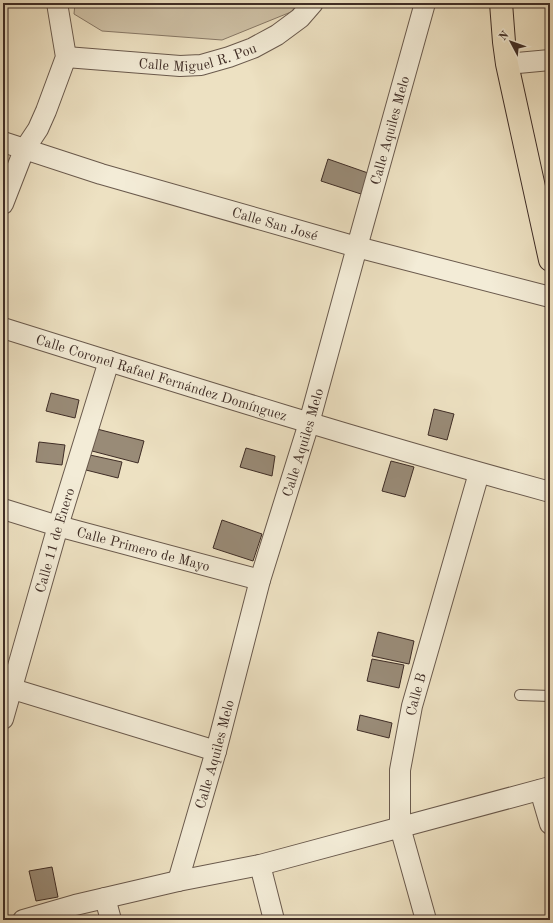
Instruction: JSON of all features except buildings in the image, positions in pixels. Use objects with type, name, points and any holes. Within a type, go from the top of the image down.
[{"type":"main road","points":[[500,3],[507,64],[550,260]]},
{"type":"street","points":[[3,204],[24,150],[38,129],[46,111],[66,57],[57,3]]},
{"type":"street","name":"Calle Miguel R. Pou","points":[[66,57],[180,66],[201,65],[253,48],[277,35],[300,18],[313,3]]},
{"type":"street","name":"Calle Aquiles Melo","points":[[178,881],[216,751],[260,580],[309,424],[425,3]]},
{"type":"street","points":[[507,64],[550,60]]},
{"type":"street","name":"Calle San José","points":[[3,142],[101,174],[357,247],[550,297]]},
{"type":"street","name":"Calle Coronel Rafael Fernández Domínguez","points":[[3,328],[309,424],[550,492]]},
{"type":"street","name":"Calle 11 de Enero","points":[[3,719],[7,687],[109,361]]},
{"type":"street","name":"Calle B","points":[[426,920],[400,827],[400,770],[412,706],[479,473]]},
{"type":"street","name":"Calle Primero de Mayo","points":[[3,508],[58,526],[260,580]]},
{"type":"street","points":[[7,687],[216,751]]},
{"type":"street","points":[[23,920],[75,905],[178,881],[260,865],[545,789],[550,824]]},
{"type":"street","points":[[260,865],[274,920]]},
{"type":"street","points":[[105,898],[112,920]]},
{"type":"lane","points":[[520,695],[550,696]]},
{"type":"shaded area","points":[[75,3],[299,3],[291,12],[222,40],[102,31],[74,14]]}]
